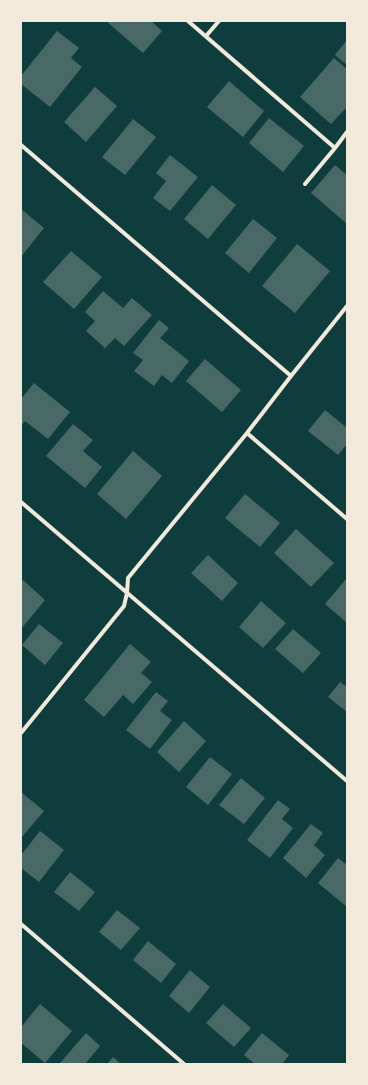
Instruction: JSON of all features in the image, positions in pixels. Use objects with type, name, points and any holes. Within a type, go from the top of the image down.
[{"type":"street","points":[[188,21],[334,148]]},
{"type":"street","points":[[206,36],[219,21]]},
{"type":"street","points":[[305,184],[347,132]]},
{"type":"street","points":[[21,145],[291,376]]},
{"type":"street","points":[[21,733],[124,606],[128,578],[247,433],[347,306]]},
{"type":"street","points":[[247,433],[347,520]]},
{"type":"street","points":[[21,502],[347,781]]},
{"type":"street","points":[[21,924],[184,1064]]},
{"type":"building","points":[[106,21],[151,21],[162,31],[143,53]]},
{"type":"building","points":[[57,31],[79,48],[71,58],[82,67],[50,107],[21,84],[21,76]]},
{"type":"building","points":[[347,40],[347,65],[335,55]]},
{"type":"building","points":[[334,58],[347,69],[347,107],[331,124],[300,97]]},
{"type":"building","points":[[229,81],[264,111],[243,137],[207,107]]},
{"type":"building","points":[[95,87],[117,106],[86,142],[64,122]]},
{"type":"building","points":[[269,118],[304,146],[283,172],[249,143]]},
{"type":"building","points":[[133,119],[156,137],[125,175],[102,157]]},
{"type":"building","points":[[170,155],[198,177],[170,211],[153,198],[166,181],[156,173]]},
{"type":"building","points":[[335,165],[347,175],[346,223],[311,193]]},
{"type":"building","points":[[212,185],[236,205],[208,239],[184,219]]},
{"type":"building","points":[[21,209],[44,228],[21,257]]},
{"type":"building","points":[[253,219],[277,238],[249,273],[225,253]]},
{"type":"building","points":[[297,244],[330,271],[295,313],[262,286]]},
{"type":"building","points":[[71,251],[102,277],[74,309],[43,282]]},
{"type":"building","points":[[103,291],[123,308],[132,298],[152,315],[124,346],[115,338],[105,348],[86,331],[95,321],[85,312]]},
{"type":"building","points":[[159,320],[169,328],[160,338],[189,361],[172,383],[162,375],[154,386],[134,371],[143,360],[133,353]]},
{"type":"building","points":[[205,359],[241,390],[222,412],[186,381]]},
{"type":"building","points":[[34,383],[70,412],[48,439],[25,421],[21,426],[21,399]]},
{"type":"building","points":[[325,410],[347,428],[347,444],[338,455],[308,431]]},
{"type":"building","points":[[73,424],[93,440],[83,451],[102,467],[85,488],[46,456]]},
{"type":"building","points":[[133,451],[162,476],[126,519],[97,494]]},
{"type":"building","points":[[245,494],[280,523],[260,547],[225,518]]},
{"type":"building","points":[[296,529],[334,563],[311,587],[274,553]]},
{"type":"building","points":[[208,555],[238,583],[222,601],[191,573]]},
{"type":"building","points":[[347,578],[347,623],[325,604]]},
{"type":"building","points":[[23,580],[45,600],[21,629],[21,582]]},
{"type":"building","points":[[261,601],[286,623],[263,648],[239,627]]},
{"type":"building","points":[[39,624],[63,643],[45,665],[22,645]]},
{"type":"building","points":[[293,629],[321,653],[303,673],[275,649]]},
{"type":"building","points":[[130,644],[151,662],[141,673],[152,682],[133,704],[123,695],[104,717],[84,700]]},
{"type":"building","points":[[340,682],[347,687],[347,712],[328,697]]},
{"type":"building","points":[[156,692],[168,701],[160,711],[172,720],[150,749],[126,730]]},
{"type":"building","points":[[184,721],[206,741],[179,772],[157,752]]},
{"type":"building","points":[[210,757],[232,774],[208,805],[186,787]]},
{"type":"building","points":[[241,778],[265,798],[244,824],[219,805]]},
{"type":"building","points":[[21,792],[44,811],[21,838]]},
{"type":"building","points":[[278,800],[290,809],[282,819],[293,828],[270,858],[247,840]]},
{"type":"building","points":[[311,824],[323,833],[314,845],[325,855],[306,878],[283,858]]},
{"type":"building","points":[[40,831],[64,850],[39,882],[21,868],[21,855]]},
{"type":"building","points":[[338,858],[347,865],[347,907],[318,883]]},
{"type":"building","points":[[70,872],[95,892],[79,911],[54,892]]},
{"type":"building","points":[[117,910],[140,928],[121,950],[99,932]]},
{"type":"building","points":[[148,941],[176,964],[161,983],[133,960]]},
{"type":"building","points":[[190,970],[210,987],[189,1013],[169,996]]},
{"type":"building","points":[[40,1004],[72,1031],[45,1063],[21,1043],[21,1027]]},
{"type":"building","points":[[223,1004],[251,1028],[234,1047],[206,1023]]},
{"type":"building","points":[[86,1033],[100,1046],[85,1064],[59,1064]]},
{"type":"building","points":[[262,1033],[289,1055],[282,1064],[255,1064],[244,1055]]},
{"type":"building","points":[[113,1057],[121,1064],[107,1064]]}]
